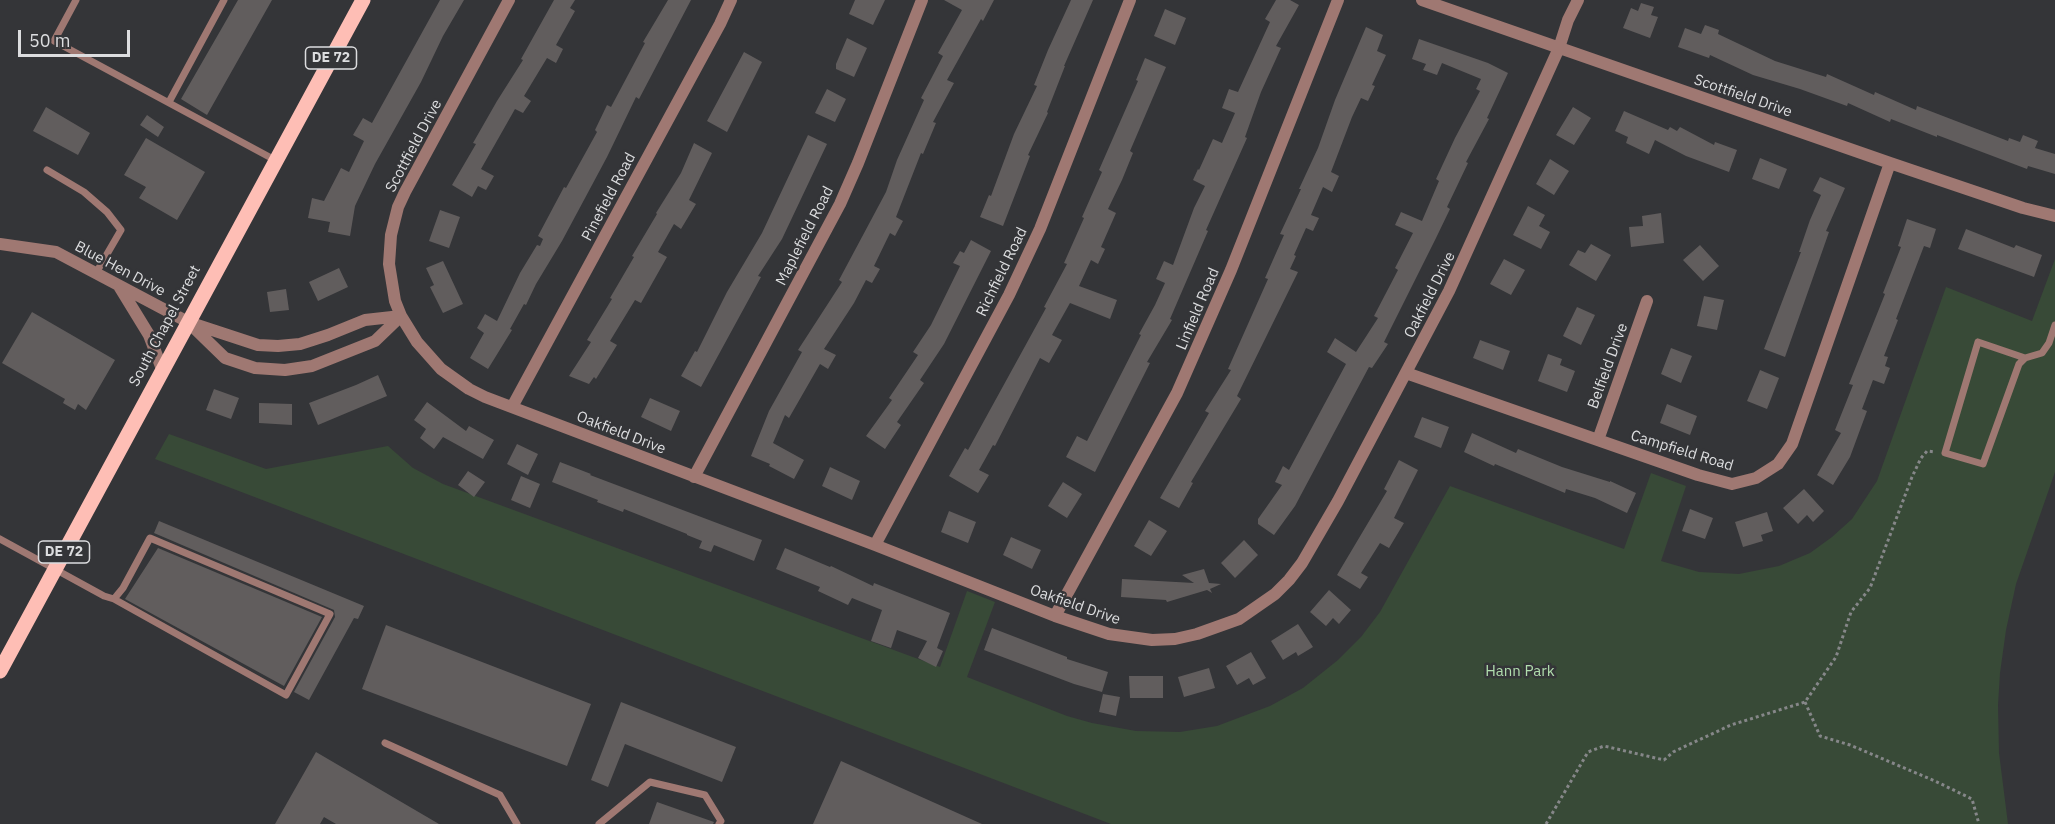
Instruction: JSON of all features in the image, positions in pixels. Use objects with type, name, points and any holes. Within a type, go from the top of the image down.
[{"type":"main road","name":"South Chapel Street","points":[[0,671],[363,0]]},
{"type":"street","name":"Scottfield Drive","points":[[401,316],[395,301],[389,264],[391,235],[398,207],[509,0]]},
{"type":"street","name":"Pinefield Road","points":[[512,407],[731,0]]},
{"type":"street","name":"Maplefield Road","points":[[694,477],[840,204],[922,0]]},
{"type":"street","name":"Richfield Road","points":[[875,545],[1009,295],[1048,209],[1130,0]]},
{"type":"street","name":"Linfield Road","points":[[1055,616],[1155,436],[1199,346],[1338,0]]},
{"type":"street","name":"Scottfield Drive","points":[[1422,0],[1890,163],[2023,208],[2055,216]]},
{"type":"street","name":"Oakfield Drive","points":[[401,316],[428,356],[454,380],[485,397],[1055,616],[1109,634],[1152,640],[1175,639],[1197,634],[1239,619],[1258,607],[1289,580],[1314,544],[1471,246],[1578,0]]},
{"type":"street","name":"Campfield Road","points":[[1406,373],[1698,475],[1732,484],[1756,478],[1778,464],[1792,444],[1798,430],[1890,163]]},
{"type":"street","name":"Blue Hen Drive","points":[[0,244],[56,252],[188,322]]},
{"type":"street","points":[[118,285],[149,335],[162,369]]},
{"type":"street","name":"Belfield Drive","points":[[1598,440],[1647,301]]},
{"type":"street","points":[[188,322],[225,358],[255,368],[285,370],[312,366],[375,341],[401,316]]},
{"type":"street","points":[[188,322],[258,345],[278,346],[313,341],[365,320],[401,316]]},
{"type":"lane","points":[[76,0],[54,41],[275,160]]},
{"type":"lane","points":[[169,102],[224,0]]},
{"type":"lane","points":[[47,170],[84,192],[108,212],[121,230],[96,273]]},
{"type":"lane","points":[[2025,358],[1978,342],[1945,453],[1983,464],[2019,364],[2025,358],[2042,353],[2049,343],[2055,325]]},
{"type":"lane","points":[[0,539],[104,596],[114,598],[286,695],[330,614],[150,538],[123,588],[114,598]]},
{"type":"lane","points":[[385,743],[500,795],[517,824]]},
{"type":"lane","points":[[599,824],[650,782],[705,795],[721,821],[719,824]]},
{"type":"path","points":[[1546,824],[1588,752],[1604,746],[1664,760],[1672,752],[1731,725],[1806,702],[1836,657],[1851,612],[1870,588],[1921,458],[1927,451],[1945,453]]},
{"type":"path","points":[[1806,702],[1820,736],[1850,745],[1972,799],[1979,824]]},
{"type":"green space","name":"Hann Park","points":[[2055,259],[2055,472],[2016,584],[2000,673],[1999,753],[2008,824],[1111,824],[155,459],[169,434],[266,469],[388,446],[413,468],[443,484],[940,667],[967,591],[995,602],[967,677],[1067,716],[1092,723],[1136,731],[1180,732],[1217,726],[1270,706],[1303,688],[1338,660],[1361,637],[1380,612],[1450,486],[1624,549],[1651,473],[1686,486],[1661,561],[1699,572],[1739,574],[1779,566],[1810,553],[1852,519],[1877,481],[1946,287],[2032,321]]},
{"type":"building","points":[[238,0],[272,0],[207,115],[181,99]]},
{"type":"building","points":[[440,0],[464,0],[375,164],[355,206],[350,236],[328,232],[330,222],[308,218],[312,198],[324,201],[341,168],[349,172],[364,141],[353,135],[363,118],[372,123]]},
{"type":"building","points":[[554,0],[575,0],[570,8],[575,11],[556,45],[563,49],[556,63],[547,58],[524,96],[531,101],[523,113],[515,109],[481,169],[494,176],[486,190],[478,186],[472,197],[452,185],[476,144],[473,143],[523,60],[521,59]]},
{"type":"building","points":[[668,0],[691,0],[639,99],[636,97],[562,241],[488,369],[470,358],[484,333],[477,328],[485,314],[497,321],[520,273],[537,245],[540,246],[543,239],[538,236],[597,132],[595,130],[607,105],[611,107],[645,43],[643,42]]},
{"type":"building","points":[[855,0],[885,0],[873,25],[849,14]]},
{"type":"building","points":[[944,0],[994,0],[947,80],[954,83],[933,122],[936,123],[923,154],[921,153],[896,217],[903,221],[895,236],[890,233],[874,266],[880,269],[872,283],[866,280],[824,349],[836,355],[828,369],[820,364],[789,418],[785,415],[773,443],[804,460],[794,479],[769,466],[770,464],[751,456],[769,411],[802,352],[798,350],[842,282],[839,280],[886,192],[897,160],[924,100],[921,98],[943,56],[938,53],[962,10]]},
{"type":"building","points":[[1071,0],[1093,0],[1064,66],[1048,113],[1028,155],[1030,156],[1003,226],[980,217],[989,195],[991,196],[1014,134],[1037,86],[1034,85],[1048,50]]},
{"type":"building","points":[[1276,0],[1290,0],[1299,5],[1276,46],[1281,48],[1261,92],[1245,137],[1247,138],[1206,230],[1208,231],[1170,319],[1172,320],[1147,362],[1150,363],[1095,472],[1066,457],[1077,436],[1087,441],[1155,305],[1165,283],[1156,279],[1164,261],[1173,265],[1194,208],[1205,186],[1193,180],[1213,139],[1222,143],[1235,113],[1222,108],[1229,89],[1238,92],[1270,22],[1265,19]]},
{"type":"building","points":[[1641,3],[1654,7],[1651,15],[1658,17],[1650,38],[1623,28],[1631,8],[1638,11]]},
{"type":"building","points":[[1165,9],[1186,18],[1175,45],[1154,36]]},
{"type":"building","points":[[1705,25],[1719,30],[1718,34],[1775,61],[1826,77],[1827,74],[1874,95],[1875,92],[1916,110],[1917,106],[2008,141],[2009,138],[2020,142],[2023,135],[2038,141],[2035,148],[2055,154],[2055,174],[2028,166],[2027,169],[1891,119],[1890,122],[1848,103],[1847,106],[1753,75],[1710,55],[1709,58],[1678,47],[1685,28],[1701,34]]},
{"type":"building","points":[[1366,27],[1383,35],[1377,51],[1386,55],[1372,85],[1375,86],[1368,101],[1361,98],[1352,117],[1331,172],[1339,176],[1332,192],[1323,187],[1311,215],[1319,218],[1313,231],[1306,228],[1294,255],[1296,256],[1290,269],[1298,272],[1237,396],[1241,399],[1191,482],[1193,483],[1179,508],[1160,498],[1209,413],[1205,411],[1231,370],[1228,369],[1268,279],[1265,278],[1284,235],[1280,234],[1301,189],[1299,189],[1318,148],[1335,100]]},
{"type":"building","points":[[847,38],[867,48],[854,77],[836,69]]},
{"type":"building","points":[[1419,39],[1488,63],[1508,73],[1487,118],[1489,119],[1466,162],[1468,163],[1447,207],[1450,209],[1384,342],[1388,344],[1372,368],[1369,367],[1295,506],[1274,535],[1258,524],[1258,519],[1282,485],[1275,482],[1283,466],[1289,470],[1346,364],[1327,352],[1335,338],[1356,352],[1378,318],[1374,316],[1398,270],[1395,268],[1413,233],[1395,225],[1401,212],[1422,221],[1439,181],[1436,179],[1480,91],[1476,89],[1481,79],[1442,63],[1437,75],[1423,70],[1426,64],[1412,59]]},
{"type":"building","points":[[744,52],[762,62],[727,132],[707,121]]},
{"type":"building","points":[[1145,58],[1166,67],[1130,151],[1133,153],[1122,180],[1108,209],[1116,213],[1101,247],[1105,249],[1098,264],[1091,260],[1079,286],[1117,300],[1110,319],[1070,303],[1052,335],[1062,340],[1049,363],[1040,358],[995,446],[993,445],[979,470],[989,475],[978,493],[949,476],[965,448],[968,450],[1046,308],[1044,307],[1067,264],[1064,263],[1102,172],[1099,170],[1138,81],[1136,80]]},
{"type":"building","points":[[827,89],[846,99],[835,122],[815,113]]},
{"type":"building","points":[[46,107],[90,133],[78,155],[33,131]]},
{"type":"building","points":[[1573,107],[1591,118],[1574,145],[1556,135]]},
{"type":"building","points":[[1624,111],[1668,130],[1670,127],[1677,131],[1680,127],[1714,145],[1715,142],[1737,150],[1729,172],[1686,156],[1655,140],[1649,154],[1626,143],[1628,137],[1615,131]]},
{"type":"building","points":[[147,115],[164,127],[158,137],[140,125]]},
{"type":"building","points":[[808,135],[827,144],[782,239],[758,276],[761,277],[701,387],[681,376],[695,351],[697,352],[727,292],[762,233]]},
{"type":"building","points":[[146,138],[205,172],[177,220],[139,198],[146,187],[124,175]]},
{"type":"building","points":[[694,143],[712,153],[689,200],[696,204],[681,229],[674,224],[658,252],[667,257],[641,303],[635,300],[610,341],[617,345],[596,379],[594,377],[589,384],[569,376],[591,342],[587,340],[612,299],[610,298],[656,213],[681,173]]},
{"type":"building","points":[[1760,158],[1787,169],[1779,189],[1752,179]]},
{"type":"building","points":[[1550,159],[1569,171],[1554,195],[1536,184]]},
{"type":"building","points":[[1820,177],[1845,188],[1826,231],[1829,232],[1785,357],[1764,349],[1821,195],[1813,191]]},
{"type":"building","points":[[1528,206],[1545,215],[1539,226],[1550,232],[1541,249],[1513,235]]},
{"type":"building","points":[[440,210],[460,217],[449,248],[429,241]]},
{"type":"building","points":[[1661,213],[1664,243],[1631,247],[1629,227],[1643,226],[1642,216]]},
{"type":"building","points":[[1907,219],[1936,229],[1930,248],[1924,246],[1896,319],[1898,320],[1884,356],[1888,357],[1885,366],[1890,368],[1884,384],[1873,380],[1862,409],[1867,411],[1850,457],[1833,485],[1817,475],[1841,433],[1835,430],[1853,385],[1849,384],[1885,294],[1883,293],[1901,247],[1898,246]]},
{"type":"building","points":[[1966,229],[2014,248],[2016,245],[2042,255],[2034,277],[1958,249]]},
{"type":"building","points":[[971,240],[991,251],[944,344],[920,380],[924,383],[897,422],[901,425],[885,449],[866,436],[892,400],[889,398],[918,355],[913,352],[931,325],[960,266],[953,263],[960,251],[964,253]]},
{"type":"building","points":[[1591,244],[1611,255],[1596,281],[1569,265],[1578,250],[1585,253]]},
{"type":"building","points":[[1700,245],[1719,266],[1703,281],[1683,260]]},
{"type":"building","points":[[1504,259],[1525,270],[1511,295],[1490,284]]},
{"type":"building","points":[[443,261],[463,304],[443,313],[430,287],[434,285],[426,268]]},
{"type":"building","points":[[339,268],[348,287],[318,301],[309,282]]},
{"type":"building","points":[[286,289],[289,310],[270,312],[267,292]]},
{"type":"building","points":[[1704,296],[1724,300],[1717,330],[1697,326]]},
{"type":"building","points":[[1577,307],[1595,315],[1581,345],[1563,336]]},
{"type":"building","points":[[32,312],[115,360],[86,410],[78,404],[75,410],[63,403],[65,399],[2,363]]},
{"type":"building","points":[[1480,340],[1510,351],[1503,370],[1473,358]]},
{"type":"building","points":[[1671,348],[1692,356],[1681,383],[1661,374]]},
{"type":"building","points":[[1548,354],[1562,359],[1560,365],[1575,371],[1567,392],[1538,381]]},
{"type":"building","points":[[1760,370],[1779,378],[1767,409],[1747,401]]},
{"type":"building","points":[[378,375],[387,396],[318,425],[309,403]]},
{"type":"building","points":[[214,389],[239,398],[231,419],[206,410]]},
{"type":"building","points":[[650,398],[680,411],[671,431],[641,417]]},
{"type":"building","points":[[427,402],[466,431],[469,426],[494,440],[483,459],[443,437],[434,449],[420,438],[426,429],[414,420]]},
{"type":"building","points":[[259,403],[292,404],[292,425],[259,423]]},
{"type":"building","points":[[1667,404],[1697,416],[1690,435],[1660,423]]},
{"type":"building","points":[[1422,417],[1449,427],[1441,448],[1414,437]]},
{"type":"building","points":[[1472,433],[1516,453],[1518,449],[1562,467],[1610,481],[1636,493],[1627,513],[1595,498],[1566,489],[1565,493],[1464,452]]},
{"type":"building","points":[[517,444],[538,454],[528,475],[507,464]]},
{"type":"building","points":[[1399,460],[1418,470],[1394,518],[1404,523],[1389,548],[1380,543],[1361,573],[1368,577],[1360,589],[1337,575],[1387,491],[1384,489]]},
{"type":"building","points":[[560,462],[762,540],[754,561],[714,545],[711,552],[699,548],[702,541],[687,534],[624,509],[623,512],[597,502],[598,500],[552,482]]},
{"type":"building","points":[[830,467],[860,481],[852,500],[822,486]]},
{"type":"building","points":[[468,471],[485,482],[474,497],[458,485]]},
{"type":"building","points":[[521,476],[540,484],[530,508],[511,500]]},
{"type":"building","points":[[1063,482],[1082,494],[1067,518],[1048,506]]},
{"type":"building","points":[[1804,489],[1824,511],[1813,522],[1807,515],[1798,524],[1783,508]]},
{"type":"building","points":[[1690,509],[1713,518],[1705,539],[1682,531]]},
{"type":"building","points":[[949,511],[976,522],[968,543],[941,532]]},
{"type":"building","points":[[1767,512],[1773,531],[1761,535],[1763,541],[1743,547],[1735,522]]},
{"type":"building","points":[[1149,520],[1167,531],[1151,556],[1134,546]]},
{"type":"building","points":[[159,521],[364,606],[358,619],[354,618],[309,700],[294,692],[335,617],[334,610],[154,533]]},
{"type":"building","points":[[1011,537],[1041,550],[1032,569],[1003,555]]},
{"type":"building","points":[[1244,540],[1258,555],[1235,578],[1221,563]]},
{"type":"building","points":[[158,548],[322,617],[284,686],[125,599]]},
{"type":"building","points":[[785,548],[873,586],[874,583],[950,613],[937,648],[943,651],[936,667],[918,658],[927,641],[897,630],[891,648],[871,641],[882,610],[852,598],[848,605],[818,591],[820,587],[776,569]]},
{"type":"building","points":[[1204,569],[1209,583],[1221,584],[1210,589],[1212,593],[1207,590],[1167,602],[1166,600],[1121,597],[1122,579],[1194,583],[1182,575]]},
{"type":"building","points":[[1329,590],[1351,610],[1339,624],[1333,618],[1326,626],[1310,612]]},
{"type":"building","points":[[1298,624],[1313,647],[1298,656],[1296,652],[1283,660],[1271,641]]},
{"type":"building","points":[[386,625],[591,704],[567,766],[362,689]]},
{"type":"building","points":[[992,628],[1067,657],[1067,659],[1108,672],[1102,692],[1074,684],[984,650]]},
{"type":"building","points":[[1251,652],[1266,678],[1253,685],[1249,678],[1237,685],[1226,666]]},
{"type":"building","points":[[1209,668],[1215,688],[1184,697],[1178,677]]},
{"type":"building","points":[[1129,676],[1163,676],[1163,698],[1130,698]]},
{"type":"building","points":[[1103,694],[1120,697],[1116,716],[1099,712]]},
{"type":"building","points":[[621,702],[736,747],[722,782],[625,744],[608,787],[591,780]]},
{"type":"building","points":[[316,752],[439,824],[336,824],[324,817],[320,824],[275,824]]},
{"type":"building","points":[[841,761],[982,824],[813,824]]},
{"type":"building","points":[[657,802],[714,822],[713,824],[649,824]]}]
